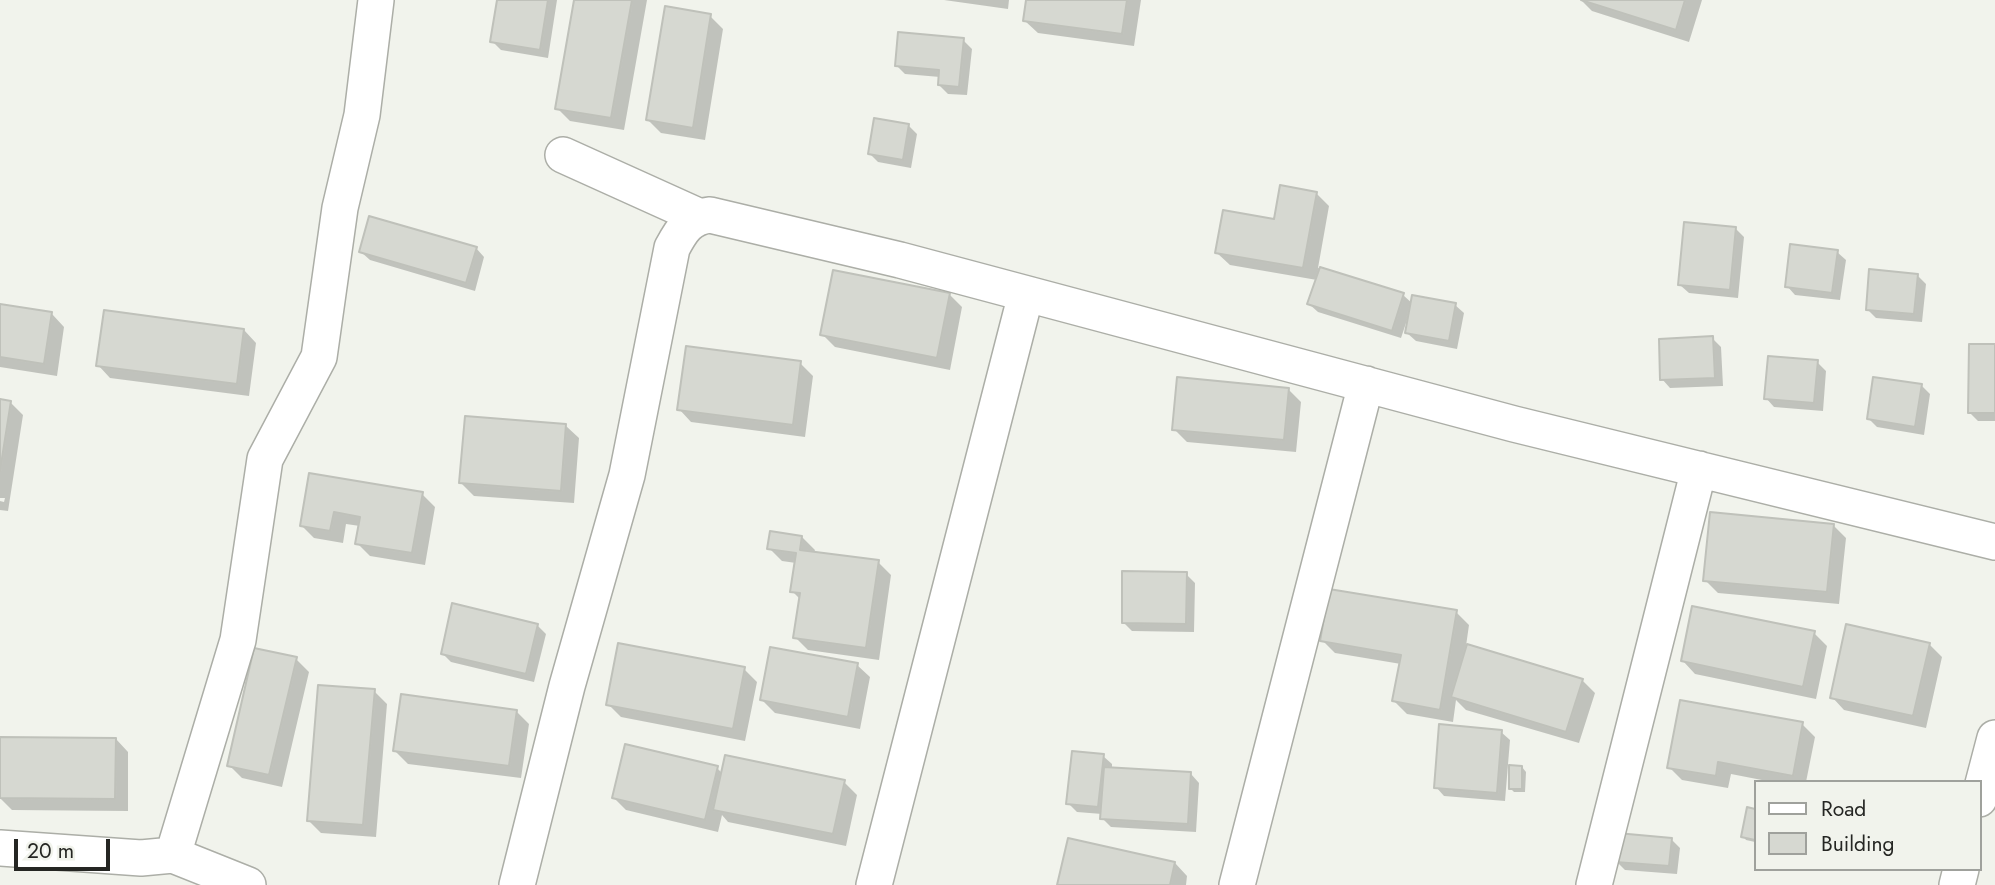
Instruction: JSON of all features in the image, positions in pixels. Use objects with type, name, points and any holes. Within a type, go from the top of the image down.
[{"type":"street","points":[[173,855],[238,640],[265,459],[319,357],[340,208],[362,115],[376,0]]},
{"type":"street","points":[[563,155],[698,216],[709,215],[900,260],[1514,424],[1995,542]]},
{"type":"street","points":[[517,885],[567,686],[627,475],[672,248],[680,232],[698,216]]},
{"type":"street","points":[[874,885],[1026,294]]},
{"type":"street","points":[[1237,885],[1366,384]]},
{"type":"street","points":[[1594,885],[1699,469]]},
{"type":"street","points":[[1981,791],[1995,738]]},
{"type":"street","points":[[0,848],[141,858],[173,855],[248,885]]},
{"type":"building","points":[[497,0],[548,0],[540,50],[490,42]]},
{"type":"building","points":[[574,0],[632,0],[611,118],[555,109]]},
{"type":"building","points":[[1026,0],[1127,0],[1122,34],[1023,21]]},
{"type":"building","points":[[1581,0],[1685,0],[1676,30]]},
{"type":"building","points":[[665,6],[711,14],[693,128],[646,120]]},
{"type":"building","points":[[898,32],[964,38],[959,87],[938,85],[939,70],[895,66]]},
{"type":"building","points":[[874,118],[909,124],[903,160],[868,154]]},
{"type":"building","points":[[1280,185],[1317,192],[1303,268],[1215,253],[1223,210],[1274,219]]},
{"type":"building","points":[[369,216],[477,247],[466,283],[359,252]]},
{"type":"building","points":[[1684,222],[1736,227],[1730,290],[1678,285]]},
{"type":"building","points":[[1790,244],[1838,250],[1832,293],[1785,287]]},
{"type":"building","points":[[1320,267],[1404,293],[1392,331],[1307,304]]},
{"type":"building","points":[[1869,269],[1918,274],[1914,314],[1866,310]]},
{"type":"building","points":[[833,270],[950,293],[937,358],[820,335]]},
{"type":"building","points":[[1412,295],[1456,303],[1449,341],[1405,333]]},
{"type":"building","points":[[0,304],[52,312],[44,364],[0,357]]},
{"type":"building","points":[[104,310],[244,329],[237,384],[96,366]]},
{"type":"building","points":[[1713,336],[1715,378],[1660,380],[1659,339]]},
{"type":"building","points":[[1969,344],[1995,344],[1995,413],[1968,413]]},
{"type":"building","points":[[686,346],[801,361],[793,425],[677,410]]},
{"type":"building","points":[[1768,356],[1818,360],[1814,403],[1764,399]]},
{"type":"building","points":[[1177,377],[1289,388],[1284,440],[1172,430]]},
{"type":"building","points":[[1873,377],[1922,384],[1915,427],[1867,419]]},
{"type":"building","points":[[0,399],[11,401],[0,471]]},
{"type":"building","points":[[465,416],[566,424],[561,491],[459,483]]},
{"type":"building","points":[[309,473],[423,492],[412,553],[355,544],[360,517],[334,512],[330,531],[300,526]]},
{"type":"building","points":[[1710,512],[1834,524],[1827,592],[1703,581]]},
{"type":"building","points":[[770,531],[802,536],[800,550],[879,560],[866,648],[793,638],[800,593],[790,592],[796,553],[767,549]]},
{"type":"building","points":[[1122,571],[1187,572],[1186,624],[1122,623]]},
{"type":"building","points":[[1329,589],[1457,610],[1440,710],[1392,701],[1401,655],[1320,641]]},
{"type":"building","points":[[452,603],[538,624],[526,674],[441,654]]},
{"type":"building","points":[[1692,606],[1815,631],[1803,687],[1681,661]]},
{"type":"building","points":[[1846,624],[1930,643],[1913,716],[1830,698]]},
{"type":"building","points":[[618,643],[745,667],[733,729],[606,705]]},
{"type":"building","points":[[1467,644],[1583,679],[1566,732],[1451,697]]},
{"type":"building","points":[[770,647],[858,663],[848,717],[760,700]]},
{"type":"building","points":[[254,648],[297,657],[269,775],[227,766]]},
{"type":"building","points":[[318,685],[375,689],[363,825],[307,821]]},
{"type":"building","points":[[401,694],[517,710],[509,766],[393,751]]},
{"type":"building","points":[[1680,700],[1803,722],[1793,776],[1718,762],[1716,776],[1667,768]]},
{"type":"building","points":[[1439,724],[1502,730],[1497,793],[1434,788]]},
{"type":"building","points":[[0,737],[116,738],[115,799],[0,798]]},
{"type":"building","points":[[625,744],[718,766],[705,820],[612,798]]},
{"type":"building","points":[[1072,751],[1104,754],[1098,807],[1066,804]]},
{"type":"building","points":[[725,755],[845,780],[833,834],[713,810]]},
{"type":"building","points":[[1509,765],[1522,766],[1522,789],[1509,789]]},
{"type":"building","points":[[1104,767],[1191,772],[1188,824],[1100,819]]},
{"type":"building","points":[[1747,807],[1754,809],[1754,840],[1741,837]]},
{"type":"building","points":[[1617,833],[1672,838],[1669,866],[1615,862]]},
{"type":"building","points":[[1068,838],[1175,862],[1170,885],[1057,885]]}]
